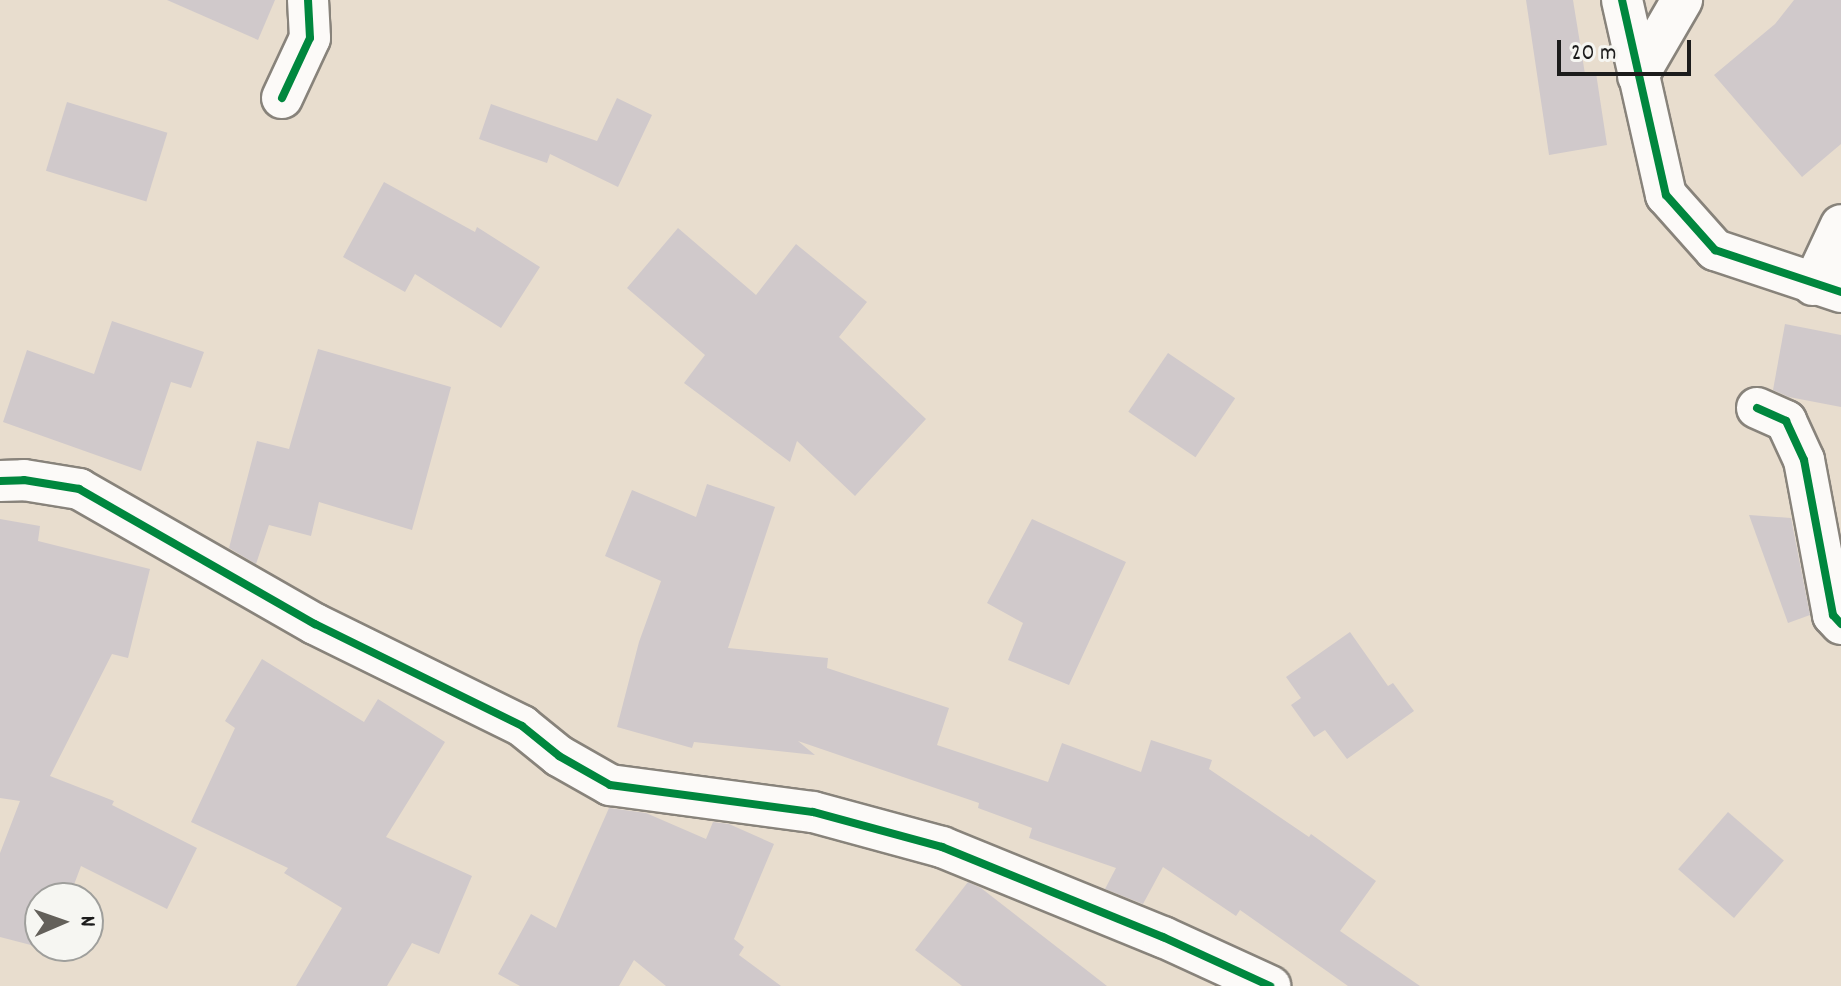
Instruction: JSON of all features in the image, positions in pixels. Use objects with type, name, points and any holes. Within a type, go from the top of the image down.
[{"type":"street","points":[[282,98],[310,38],[308,0]]},
{"type":"street","points":[[1622,0],[1666,195],[1715,250],[1827,288],[1841,225]]},
{"type":"street","points":[[1638,76],[1682,0]]},
{"type":"street","points":[[1757,408],[1786,421],[1828,501],[1833,615],[1841,624]]},
{"type":"street","points":[[0,481],[24,480],[79,489],[315,624],[522,726],[559,756],[610,785],[813,812],[942,847],[1163,937],[1270,986]]},
{"type":"building","points":[[167,0],[275,0],[258,40]]},
{"type":"building","points":[[1526,0],[1573,0],[1585,74],[1596,73],[1607,145],[1549,155]]},
{"type":"building","points":[[1794,0],[1841,0],[1841,144],[1802,177],[1714,75],[1775,24]]},
{"type":"building","points":[[617,98],[652,115],[618,187],[550,154],[547,163],[479,139],[491,104],[597,141]]},
{"type":"building","points":[[67,102],[167,133],[146,202],[46,171]]},
{"type":"building","points":[[384,182],[475,232],[477,227],[540,267],[501,328],[415,274],[405,292],[343,257]]},
{"type":"building","points":[[678,228],[756,295],[796,244],[867,302],[839,337],[926,419],[855,496],[797,441],[790,462],[684,383],[705,355],[627,288]]},
{"type":"building","points":[[112,321],[204,352],[191,388],[171,382],[141,471],[3,422],[27,350],[94,374]]},
{"type":"building","points":[[1785,324],[1841,335],[1841,407],[1789,397],[1773,390]]},
{"type":"building","points":[[318,349],[451,387],[412,530],[319,502],[311,536],[269,525],[256,564],[229,548],[257,441],[289,449]]},
{"type":"building","points":[[1168,353],[1235,398],[1195,457],[1128,412]]},
{"type":"building","points":[[707,484],[775,507],[728,648],[828,658],[827,668],[949,708],[937,745],[1048,782],[1062,743],[1141,772],[1151,740],[1212,760],[1209,769],[1309,837],[1311,834],[1376,881],[1340,931],[1420,986],[1348,986],[1240,910],[1236,916],[1163,867],[1143,904],[1105,889],[1116,868],[1029,838],[1032,828],[978,808],[979,803],[798,741],[815,755],[694,742],[692,748],[617,727],[639,642],[661,581],[605,556],[632,490],[696,517]]},
{"type":"building","points":[[1749,515],[1791,518],[1810,615],[1788,623]]},
{"type":"building","points":[[0,519],[40,526],[38,541],[150,569],[128,658],[112,654],[50,776],[114,801],[112,805],[197,848],[167,909],[81,866],[75,882],[24,882],[24,943],[0,937],[0,853],[20,801],[0,798]]},
{"type":"building","points":[[1032,519],[1126,562],[1069,685],[1008,660],[1023,623],[987,603]]},
{"type":"building","points":[[1350,632],[1388,686],[1393,683],[1414,711],[1347,759],[1325,730],[1314,737],[1291,705],[1301,698],[1286,677]]},
{"type":"building","points":[[262,659],[364,722],[378,699],[445,742],[386,837],[472,876],[439,954],[412,943],[387,986],[296,986],[342,908],[284,873],[288,868],[191,822],[235,728],[225,721]]},
{"type":"building","points":[[609,808],[646,813],[706,839],[713,822],[729,824],[774,844],[734,939],[744,947],[739,955],[781,986],[666,986],[634,960],[619,986],[520,986],[498,974],[531,914],[556,928]]},
{"type":"building","points":[[1728,812],[1784,861],[1734,918],[1678,869]]},
{"type":"building","points":[[968,882],[981,888],[1107,986],[962,986],[915,950]]},
{"type":"cycle path","points":[[282,98],[310,38],[308,0]]},
{"type":"cycle path","points":[[1622,0],[1666,195],[1715,250],[1841,292]]},
{"type":"cycle path","points":[[1757,408],[1786,421],[1804,460],[1833,615],[1841,624]]},
{"type":"cycle path","points":[[0,481],[24,480],[79,489],[315,624],[522,726],[559,756],[610,785],[813,812],[942,847],[1163,937],[1270,986]]}]
